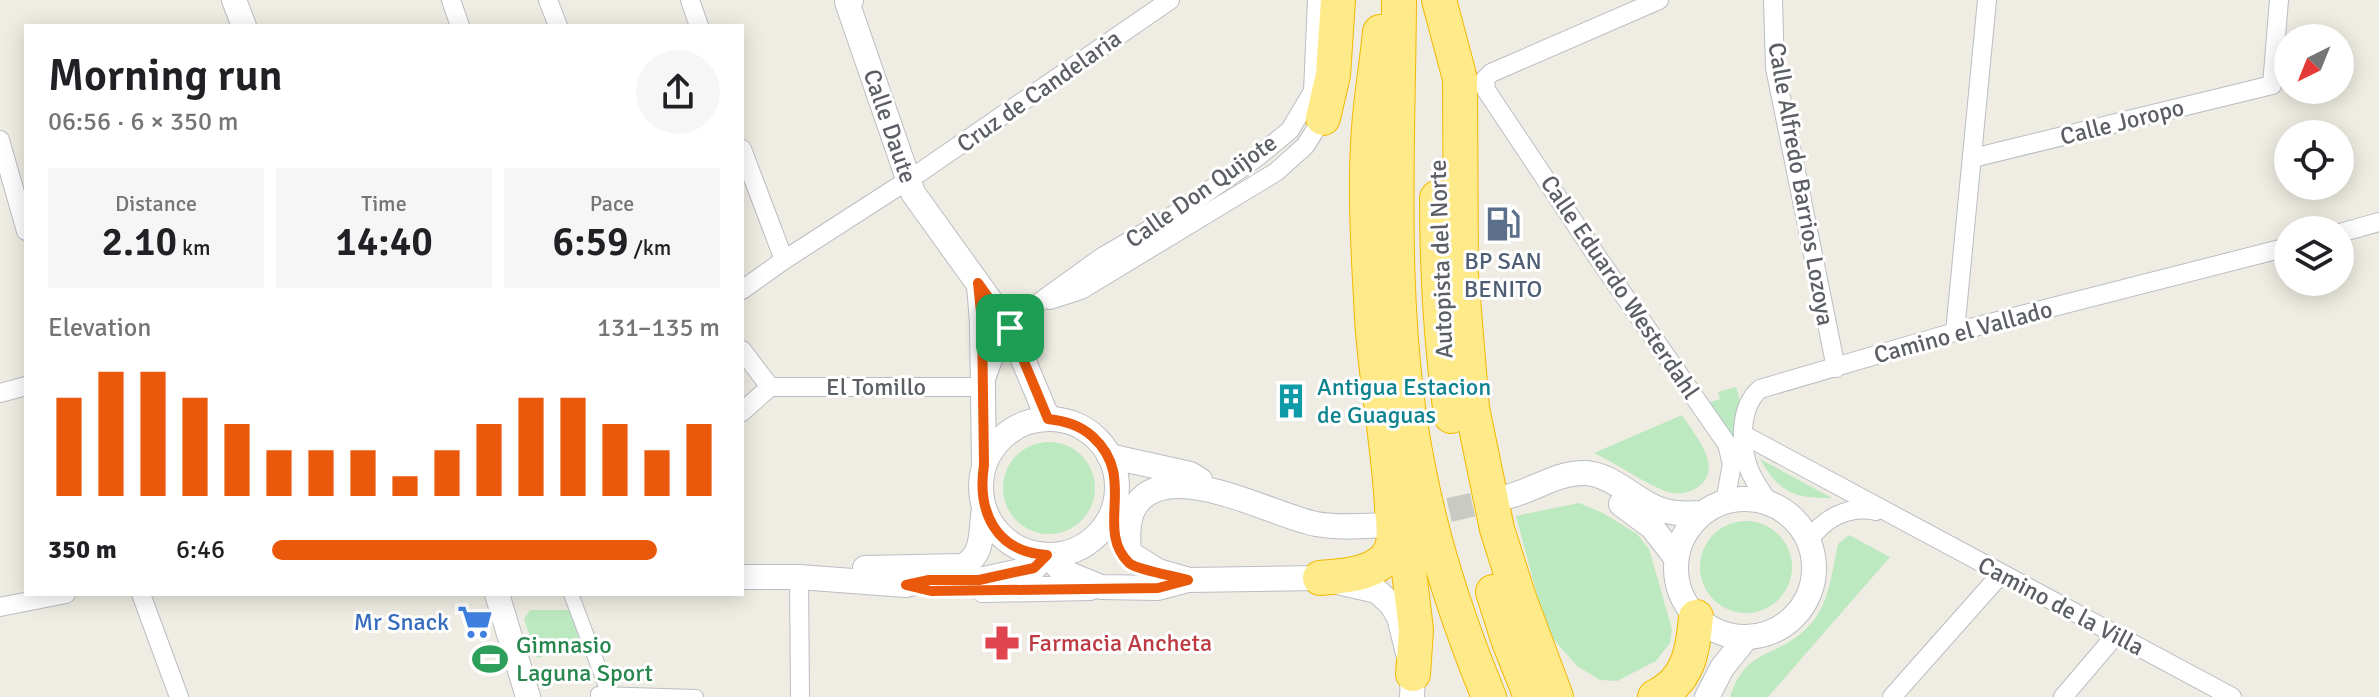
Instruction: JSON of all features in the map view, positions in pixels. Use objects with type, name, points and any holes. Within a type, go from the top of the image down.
[{"type":"highway","points":[[1323,118],[1333,75],[1338,0]]},
{"type":"highway","points":[[1320,578],[1350,575],[1384,560],[1391,550],[1393,532],[1390,470],[1372,322],[1369,221],[1369,127],[1384,0]]},
{"type":"highway","name":"Autopista del Norte","points":[[1399,0],[1398,281],[1410,416],[1419,472],[1447,583],[1465,640],[1489,697]]},
{"type":"highway","points":[[1439,0],[1460,79],[1461,274],[1472,408],[1497,529],[1544,687],[1561,685],[1582,697]]},
{"type":"highway","points":[[1390,470],[1399,498],[1410,570],[1416,630],[1412,686]]},
{"type":"highway","points":[[1655,697],[1667,691],[1685,671],[1693,651],[1696,617]]},
{"type":"street","points":[[451,0],[459,24]]},
{"type":"street","points":[[548,0],[557,24]]},
{"type":"street","points":[[690,0],[698,24]]},
{"type":"street","name":"Cruz de Candelaria","points":[[744,289],[1170,0]]},
{"type":"street","name":"Calle Don Quijote","points":[[983,387],[997,349],[1016,319],[1041,303],[1065,281],[1138,238],[1256,158],[1290,130],[1313,91],[1317,0]]},
{"type":"street","name":"Calle Eduardo Westerdahl","points":[[1659,0],[1491,73],[1485,79],[1486,90],[1727,444],[1732,464],[1725,502]]},
{"type":"street","name":"Calle Alfredo Barrios Lozoya","points":[[1773,0],[1775,68],[1836,368]]},
{"type":"street","points":[[1955,332],[1987,0]]},
{"type":"street","name":"Calle Joropo","points":[[1973,158],[2272,85],[2279,0]]},
{"type":"street","name":"Calle Daute","points":[[848,1],[907,181],[1010,328],[1048,419]]},
{"type":"street","name":"Calle Don Quijote","points":[[1041,303],[1081,290],[1276,172],[1305,146],[1323,118]]},
{"type":"street","points":[[1,147],[24,224]]},
{"type":"street","points":[[747,177],[784,260]]},
{"type":"street","points":[[2354,229],[2379,222]]},
{"type":"street","name":"Camino el Vallado","points":[[1769,503],[1748,467],[1744,435],[1747,404],[1760,389],[1955,332],[2274,251]]},
{"type":"street","points":[[799,577],[832,569],[963,566],[972,561],[981,547],[984,465],[978,283]]},
{"type":"street","points":[[744,353],[770,387],[744,410]]},
{"type":"street","points":[[0,393],[24,387]]},
{"type":"street","name":"El Tomillo","points":[[770,387],[983,387]]},
{"type":"street","points":[[984,465],[996,444],[1014,429],[1036,420],[1048,419],[1076,425],[1100,443],[1109,456],[1117,482],[1117,516],[1128,530],[1129,553],[1158,571],[1188,580]]},
{"type":"street","name":"Camino de la Villa","points":[[1744,435],[2232,697]]},
{"type":"street","points":[[1109,456],[1190,474],[1219,493]]},
{"type":"street","points":[[1676,558],[1652,527],[1631,510],[1591,489],[1570,488],[1518,494],[1543,481],[1568,475],[1597,475],[1667,512],[1701,513],[1725,502],[1753,499],[1769,503],[1787,512],[1801,526],[1815,563],[1807,601],[1795,617],[1779,629],[1746,638],[1717,631],[1696,617],[1679,589],[1676,558],[1683,537],[1701,513]]},
{"type":"street","points":[[984,509],[1001,536],[1014,546],[1047,555],[1067,553],[1082,547],[1151,491],[1170,486],[1187,485],[1219,493],[1317,524],[1384,525]]},
{"type":"street","name":"Camino de la Villa","points":[[1809,541],[1817,527],[1833,517],[1854,510],[1863,508],[1890,514]]},
{"type":"street","points":[[906,585],[929,580],[979,580],[1034,568],[1047,555]]},
{"type":"street","points":[[1047,555],[1062,571],[1101,587]]},
{"type":"street","points":[[1892,697],[2001,574]]},
{"type":"street","points":[[744,577],[799,577],[906,585],[931,591],[1158,588],[1188,580],[1320,578],[1377,591],[1391,604],[1399,617],[1412,686]]},
{"type":"street","points":[[799,577],[800,697]]},
{"type":"street","points":[[0,607],[56,596]]},
{"type":"street","points":[[142,596],[179,697]]},
{"type":"street","points":[[498,596],[528,697]]},
{"type":"street","points":[[572,596],[606,696],[696,697]]},
{"type":"street","points":[[2063,697],[2115,636]]},
{"type":"street","points":[[1707,697],[1722,668],[1746,638]]},
{"type":"green space","points":[[1736,387],[1740,401],[1736,442],[1710,402],[1720,399],[1718,392]]},
{"type":"green space","points":[[1682,415],[1700,442],[1708,463],[1704,481],[1691,491],[1665,491],[1594,453]]},
{"type":"green space","points":[[1049,442],[1067,445],[1082,455],[1092,470],[1095,488],[1092,506],[1082,521],[1067,531],[1049,534],[1031,531],[1016,521],[1006,506],[1003,488],[1006,470],[1016,455],[1031,445]]},
{"type":"green space","points":[[1760,459],[1832,498],[1807,497],[1788,491],[1774,479]]},
{"type":"green space","points":[[1579,503],[1603,513],[1637,534],[1649,549],[1672,629],[1670,643],[1656,661],[1617,681],[1600,680],[1577,666],[1547,632],[1516,516]]},
{"type":"green space","points":[[1746,521],[1763,525],[1778,535],[1788,550],[1792,567],[1788,584],[1778,599],[1763,609],[1746,613],[1729,609],[1714,599],[1704,584],[1700,567],[1704,550],[1714,535],[1729,525]]},
{"type":"green space","points":[[1849,535],[1890,557],[1768,697],[1730,697],[1744,670],[1753,661],[1794,638],[1814,620],[1825,600],[1838,544]]},
{"type":"green space","points":[[530,610],[577,610],[589,642],[537,658],[524,619]]},
{"type":"tunnel","points":[[1414,518],[1507,497]]},
{"type":"place","name":"BP SAN BENITO","points":[[1503,224]]},
{"type":"place","name":"Antigua Estacion de Guaguas","points":[[1291,401]]},
{"type":"place","name":"Mr Snack","points":[[475,622]]},
{"type":"place","name":"Farmacia Ancheta","points":[[1002,643]]},
{"type":"place","name":"Gimnasio Laguna Sport","points":[[490,659]]},
{"type":"route","points":[[978,283],[1010,328],[1048,419],[1076,425],[1100,443],[1109,456],[1117,482],[1113,510],[1117,549],[1132,566],[1188,580],[1158,588],[931,591],[906,585],[929,580],[979,580],[1034,568],[1047,555],[1037,555],[1014,546],[1001,536],[984,509],[981,487],[984,465],[982,322],[978,283]]}]
